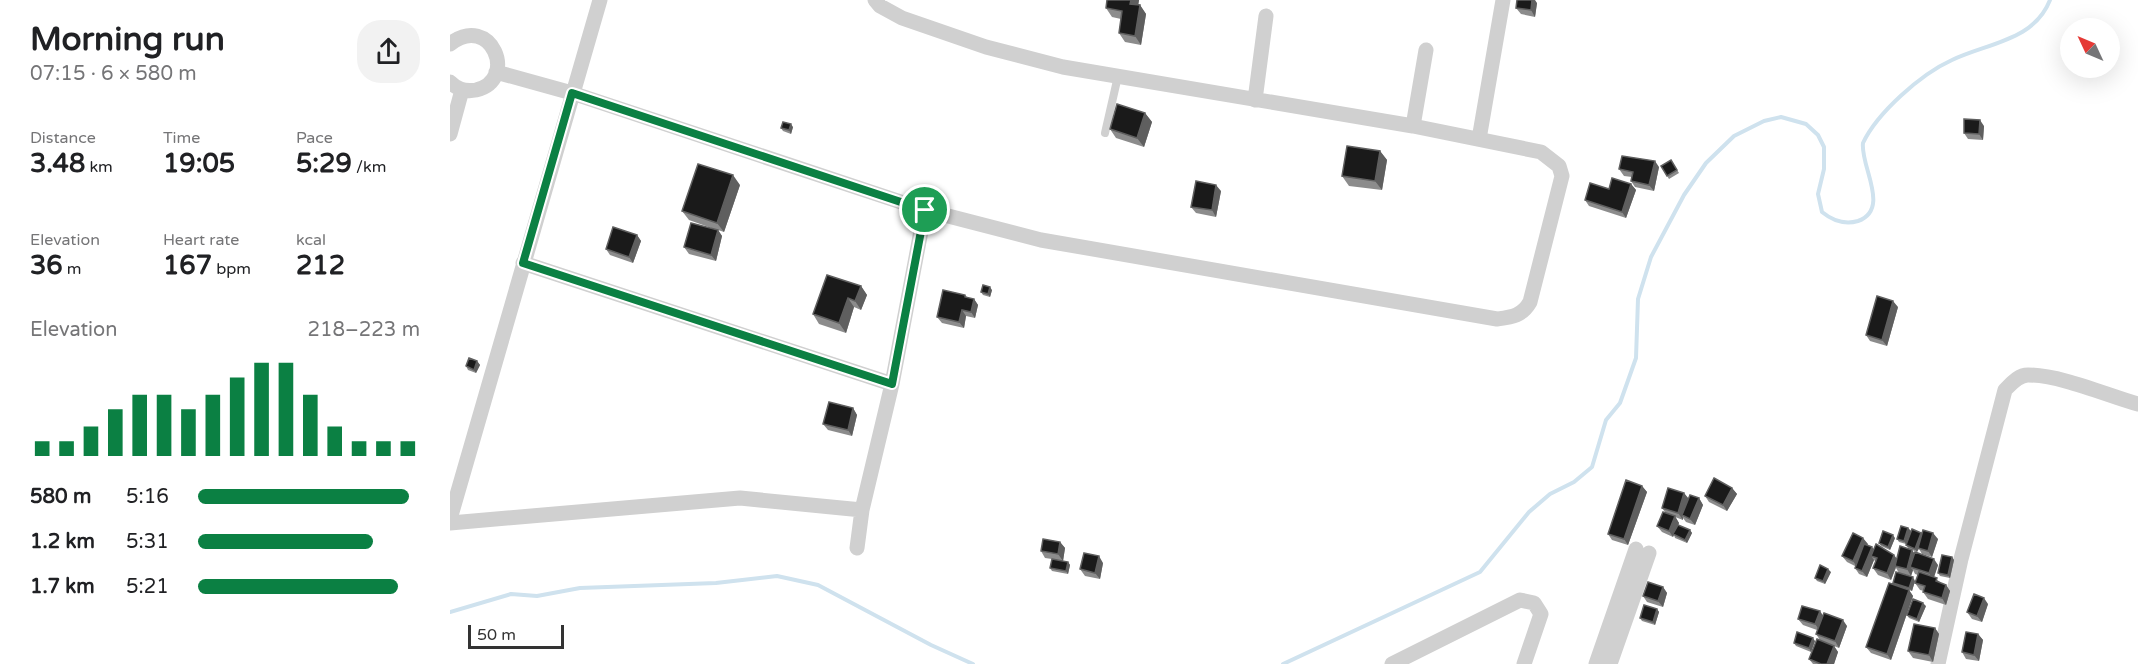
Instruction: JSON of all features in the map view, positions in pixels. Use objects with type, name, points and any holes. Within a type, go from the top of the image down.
[{"type":"street","points":[[600,0],[450,521],[740,498],[862,510]]},
{"type":"street","points":[[496,72],[572,93],[925,210],[1041,240],[1497,319],[1515,317],[1526,310],[1530,302],[1562,176],[1559,165],[1541,152],[1413,126],[1062,67],[986,47],[902,18],[880,6],[875,0]]},
{"type":"street","points":[[1479,139],[1503,0]]},
{"type":"street","points":[[1255,99],[1266,16]]},
{"type":"street","points":[[450,44],[467,35],[485,39],[496,54],[496,72],[487,85],[471,91],[456,86],[450,134]]},
{"type":"street","points":[[1413,126],[1426,50]]},
{"type":"street","points":[[857,548],[862,510],[892,384],[925,210]]},
{"type":"street","points":[[523,263],[892,384]]},
{"type":"street","points":[[1938,664],[1961,559],[2005,390],[2026,375],[2060,381],[2138,404]]},
{"type":"street","points":[[1596,664],[1643,551],[1610,664]]},
{"type":"street","points":[[1392,664],[1520,600],[1534,603],[1541,614],[1524,664]]},
{"type":"lane","points":[[1105,133],[1118,76]]},
{"type":"building","points":[[1107,0],[1131,0],[1130,4],[1140,5],[1135,36],[1119,33],[1122,11],[1106,8]]},
{"type":"building","points":[[1517,0],[1532,0],[1531,10],[1516,8]]},
{"type":"building","points":[[1117,104],[1145,113],[1137,138],[1110,129]]},
{"type":"building","points":[[1964,119],[1980,120],[1979,134],[1964,133]]},
{"type":"building","points":[[783,122],[791,124],[789,130],[781,128]]},
{"type":"building","points":[[1347,146],[1380,151],[1375,181],[1342,176]]},
{"type":"building","points":[[1622,156],[1655,161],[1649,185],[1631,181],[1633,172],[1619,169]]},
{"type":"building","points":[[1671,160],[1677,170],[1667,176],[1661,166]]},
{"type":"building","points":[[698,164],[733,175],[717,223],[682,211]]},
{"type":"building","points":[[1612,178],[1631,184],[1622,212],[1585,200],[1590,183],[1609,189]]},
{"type":"building","points":[[1196,181],[1216,185],[1212,210],[1191,207]]},
{"type":"building","points":[[691,223],[718,230],[711,255],[684,247]]},
{"type":"building","points":[[613,227],[637,235],[629,257],[606,249]]},
{"type":"building","points":[[827,275],[861,286],[855,301],[848,298],[839,323],[813,314]]},
{"type":"building","points":[[983,285],[990,287],[988,294],[981,292]]},
{"type":"building","points":[[943,290],[974,299],[971,312],[962,310],[959,322],[937,317]]},
{"type":"building","points":[[1877,296],[1893,301],[1882,340],[1866,335]]},
{"type":"building","points":[[469,358],[477,361],[474,370],[466,366]]},
{"type":"building","points":[[829,402],[853,408],[848,430],[823,424]]},
{"type":"building","points":[[1714,478],[1732,488],[1723,505],[1705,496]]},
{"type":"building","points":[[1626,480],[1642,486],[1624,539],[1608,534]]},
{"type":"building","points":[[1668,488],[1684,493],[1678,513],[1662,508]]},
{"type":"building","points":[[1690,495],[1699,498],[1690,519],[1682,515]]},
{"type":"building","points":[[1663,512],[1675,516],[1669,531],[1657,526]]},
{"type":"building","points":[[1678,525],[1690,530],[1685,540],[1673,534]]},
{"type":"building","points":[[1901,526],[1908,528],[1904,541],[1897,539]]},
{"type":"building","points":[[1912,529],[1921,533],[1915,549],[1906,545]]},
{"type":"building","points":[[1923,530],[1933,533],[1928,551],[1918,548]]},
{"type":"building","points":[[1883,531],[1893,535],[1888,547],[1879,543]]},
{"type":"building","points":[[1853,533],[1863,538],[1853,561],[1842,556]]},
{"type":"building","points":[[1043,539],[1060,542],[1058,554],[1041,551]]},
{"type":"building","points":[[1864,544],[1872,547],[1862,571],[1855,568]]},
{"type":"building","points":[[1876,544],[1894,555],[1887,573],[1873,568],[1877,558],[1871,556]]},
{"type":"building","points":[[1900,546],[1912,550],[1907,569],[1895,566]]},
{"type":"building","points":[[1915,552],[1934,559],[1929,573],[1910,567]]},
{"type":"building","points":[[1084,553],[1099,556],[1095,573],[1080,569]]},
{"type":"building","points":[[1942,555],[1952,557],[1948,575],[1938,573]]},
{"type":"building","points":[[1052,559],[1068,562],[1066,571],[1050,568]]},
{"type":"building","points":[[1820,565],[1828,569],[1823,581],[1815,578]]},
{"type":"building","points":[[1896,572],[1913,577],[1909,588],[1893,583]]},
{"type":"building","points":[[1919,572],[1937,578],[1936,581],[1946,585],[1942,598],[1923,592],[1925,586],[1915,583]]},
{"type":"building","points":[[1648,582],[1663,587],[1658,601],[1643,596]]},
{"type":"building","points":[[1889,583],[1909,590],[1887,654],[1866,647]]},
{"type":"building","points":[[1974,594],[1984,598],[1977,616],[1967,612]]},
{"type":"building","points":[[1913,599],[1923,603],[1917,619],[1907,615]]},
{"type":"building","points":[[1644,605],[1657,609],[1653,622],[1640,618]]},
{"type":"building","points":[[1802,606],[1820,611],[1815,624],[1798,619]]},
{"type":"building","points":[[1824,613],[1843,620],[1835,641],[1816,634]]},
{"type":"building","points":[[1914,624],[1935,628],[1929,655],[1908,651]]},
{"type":"building","points":[[1797,632],[1813,638],[1809,648],[1794,643]]},
{"type":"building","points":[[1966,632],[1978,634],[1974,655],[1962,652]]},
{"type":"building","points":[[1817,639],[1834,646],[1827,664],[1809,659]]},
{"type":"waterway","points":[[1283,664],[1480,572],[1529,512],[1550,494],[1574,482],[1592,467],[1606,420],[1620,403],[1636,358],[1638,299],[1651,257],[1684,195],[1706,163],[1734,136],[1764,121],[1781,117],[1806,124],[1818,135],[1824,147],[1824,169],[1818,194],[1822,212],[1839,221],[1848,223],[1858,221],[1868,215],[1872,207],[1872,186],[1863,152],[1863,143],[1878,119],[1901,96],[1940,66],[2021,33],[2043,14],[2050,0]]},
{"type":"waterway","points":[[450,612],[511,594],[537,596],[580,588],[716,583],[777,576],[818,585],[931,645],[973,664]]},
{"type":"route","points":[[572,93],[925,210],[892,384],[523,263],[572,93]]}]
